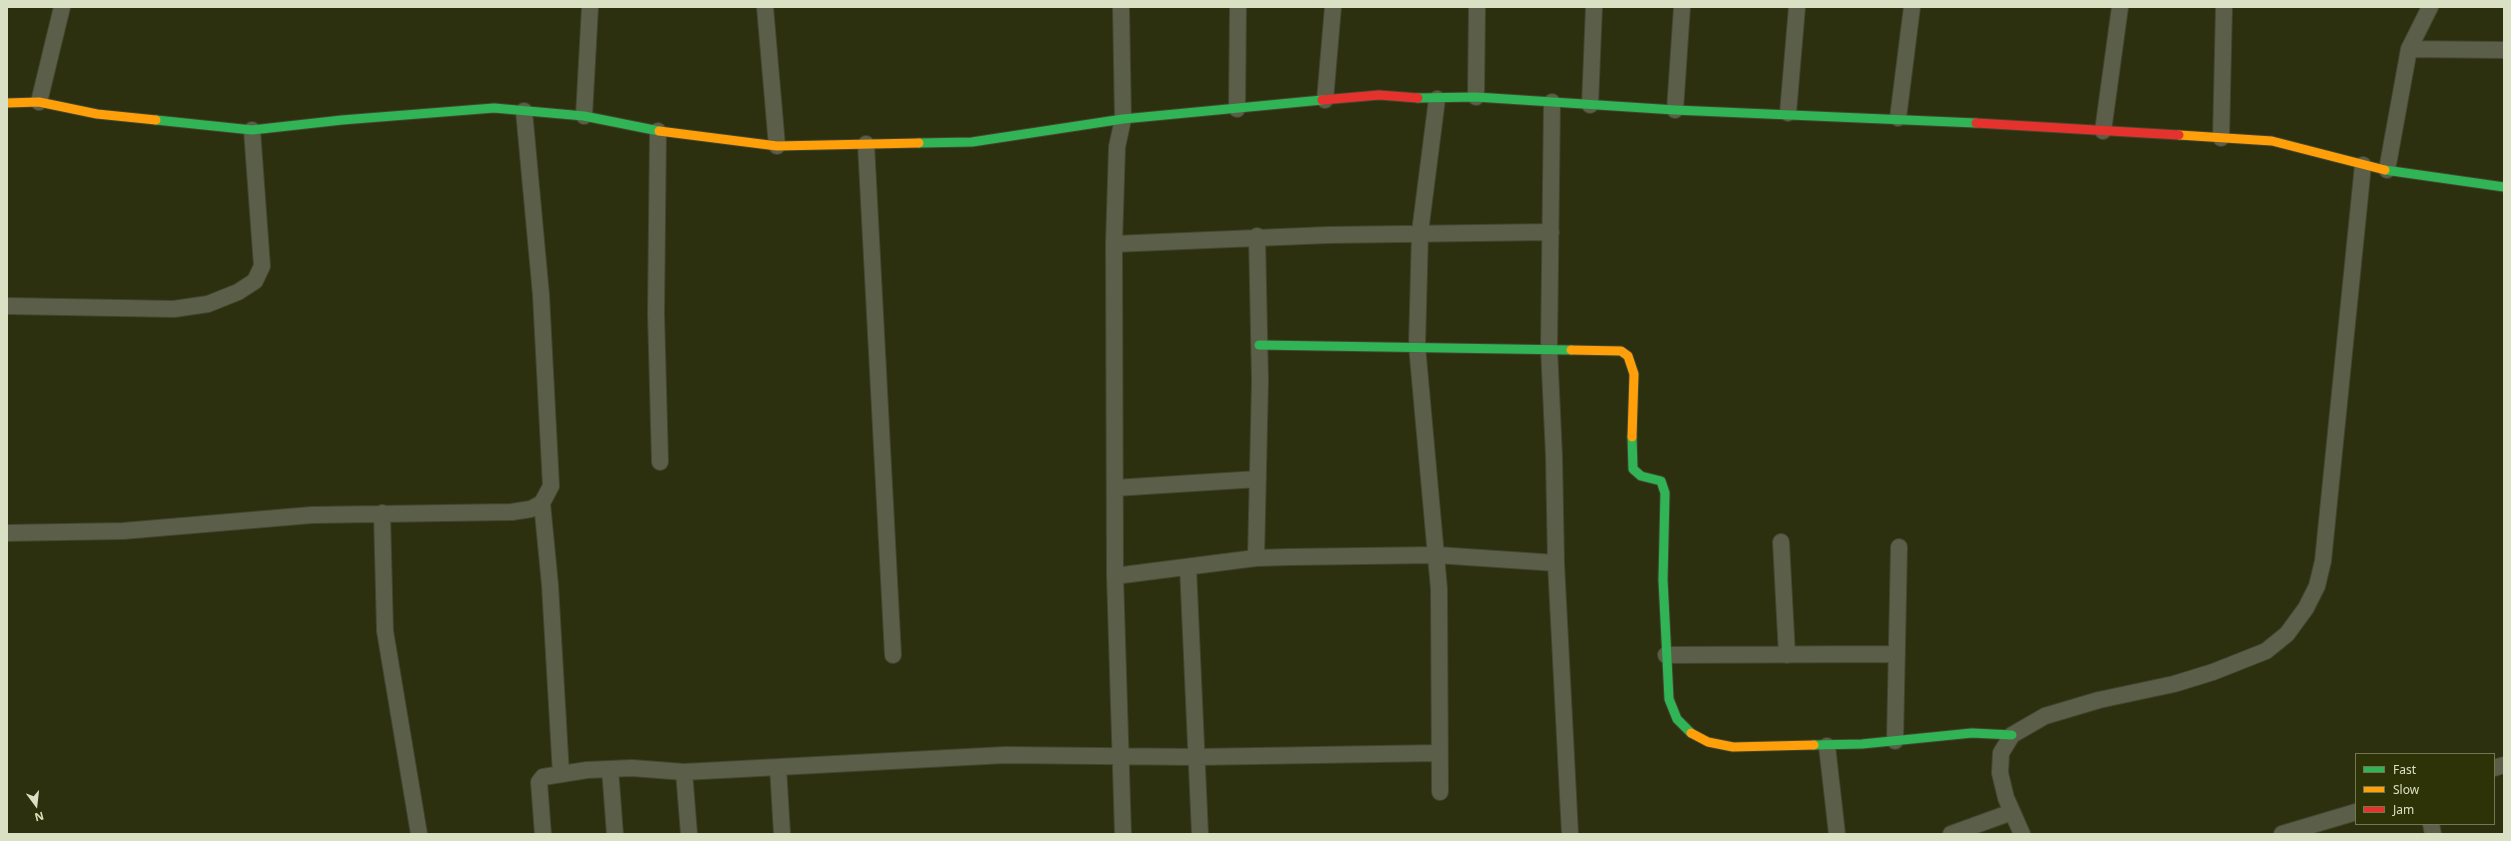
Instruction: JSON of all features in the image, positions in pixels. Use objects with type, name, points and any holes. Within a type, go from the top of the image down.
[{"type":"street","points":[[39,102],[62,7]]},
{"type":"street","points":[[584,116],[590,7]]},
{"type":"street","points":[[765,7],[777,146]]},
{"type":"street","points":[[1121,7],[1123,119],[1117,146],[1114,244],[1115,576],[1124,834]]},
{"type":"street","points":[[1237,109],[1238,7]]},
{"type":"street","points":[[1325,100],[1333,7]]},
{"type":"street","points":[[1476,97],[1477,7]]},
{"type":"street","points":[[1590,104],[1594,7]]},
{"type":"street","points":[[1675,110],[1682,7]]},
{"type":"street","points":[[1788,113],[1797,7]]},
{"type":"street","points":[[1898,118],[1912,7]]},
{"type":"street","points":[[2103,131],[2120,7]]},
{"type":"street","points":[[2221,138],[2224,7]]},
{"type":"street","points":[[2387,170],[2409,50],[2430,7]]},
{"type":"street","points":[[2409,50],[2504,50]]},
{"type":"street","points":[[7,103],[39,102],[97,114],[252,130],[342,120],[494,108],[584,116],[658,131],[777,146],[972,142],[1123,119],[1379,95],[1436,98],[1476,97],[1675,110],[1898,118],[2272,141],[2315,150],[2363,165],[2387,170],[2504,187]]},
{"type":"street","points":[[1436,98],[1420,232],[1417,346],[1437,555],[1440,792]]},
{"type":"street","points":[[1552,102],[1549,348],[1554,456],[1556,563],[1570,834]]},
{"type":"street","points":[[524,111],[541,295],[550,486],[542,503],[550,585],[561,774]]},
{"type":"street","points":[[7,306],[174,309],[208,304],[238,292],[255,281],[262,266],[252,130]]},
{"type":"street","points":[[658,131],[656,313],[660,462]]},
{"type":"street","points":[[866,144],[893,656]]},
{"type":"street","points":[[2022,834],[2006,798],[2000,773],[2001,753],[2012,735],[2046,716],[2099,700],[2174,684],[2214,672],[2266,651],[2287,634],[2306,608],[2317,586],[2323,561],[2363,165]]},
{"type":"street","points":[[1114,244],[1257,236],[1420,232],[1551,232]]},
{"type":"street","points":[[1256,558],[1259,346],[1257,236]]},
{"type":"street","points":[[1259,346],[1417,346],[1549,348],[1621,351],[1628,356],[1632,364],[1634,374],[1631,461],[1636,473],[1661,480],[1665,493],[1663,580],[1666,655],[1670,699],[1677,719],[1688,732],[1708,742],[1733,747],[1827,746],[1972,733],[2012,735]]},
{"type":"street","points":[[1115,488],[1258,479]]},
{"type":"street","points":[[7,533],[123,531],[312,515],[512,512],[530,509],[542,503]]},
{"type":"street","points":[[382,513],[385,631],[419,834]]},
{"type":"street","points":[[1780,542],[1787,655]]},
{"type":"street","points":[[1896,741],[1899,547]]},
{"type":"street","points":[[1115,576],[1188,568],[1256,558],[1437,555],[1556,563]]},
{"type":"street","points":[[1188,568],[1200,834]]},
{"type":"street","points":[[1666,655],[1897,654]]},
{"type":"street","points":[[1827,746],[1837,834]]},
{"type":"street","points":[[543,834],[539,782],[543,777],[610,769],[684,772],[1004,756],[1122,758],[1439,753]]},
{"type":"street","points":[[778,767],[782,834]]},
{"type":"street","points":[[610,769],[615,834]]},
{"type":"street","points":[[684,772],[689,834]]},
{"type":"street","points":[[1951,834],[2012,812]]},
{"type":"street","points":[[2282,834],[2355,812]]},
{"type":"traffic: fast","points":[[1418,98],[1476,97],[1675,110],[1976,123]]},
{"type":"traffic: fast","points":[[919,143],[972,142],[1123,119],[1322,100]]},
{"type":"traffic: fast","points":[[156,120],[252,130],[342,120],[494,108],[584,116],[659,131]]},
{"type":"traffic: fast","points":[[2385,170],[2504,187]]},
{"type":"traffic: fast","points":[[1259,345],[1571,350]]},
{"type":"traffic: fast","points":[[1632,437],[1633,469],[1641,476],[1661,481],[1665,493],[1663,580],[1669,699],[1677,719],[1691,733]]},
{"type":"traffic: fast","points":[[1814,745],[1862,744],[1972,733],[2012,735]]},
{"type":"traffic: slow","points":[[7,103],[39,102],[97,114],[156,120]]},
{"type":"traffic: slow","points":[[659,131],[777,146],[919,143]]},
{"type":"traffic: slow","points":[[2179,135],[2272,141],[2385,170]]},
{"type":"traffic: slow","points":[[1571,350],[1621,351],[1628,356],[1634,374],[1632,437]]},
{"type":"traffic: slow","points":[[1691,733],[1708,742],[1733,747],[1814,745]]},
{"type":"traffic: jam","points":[[1322,100],[1379,95],[1418,98]]},
{"type":"traffic: jam","points":[[1976,123],[2179,135]]}]
